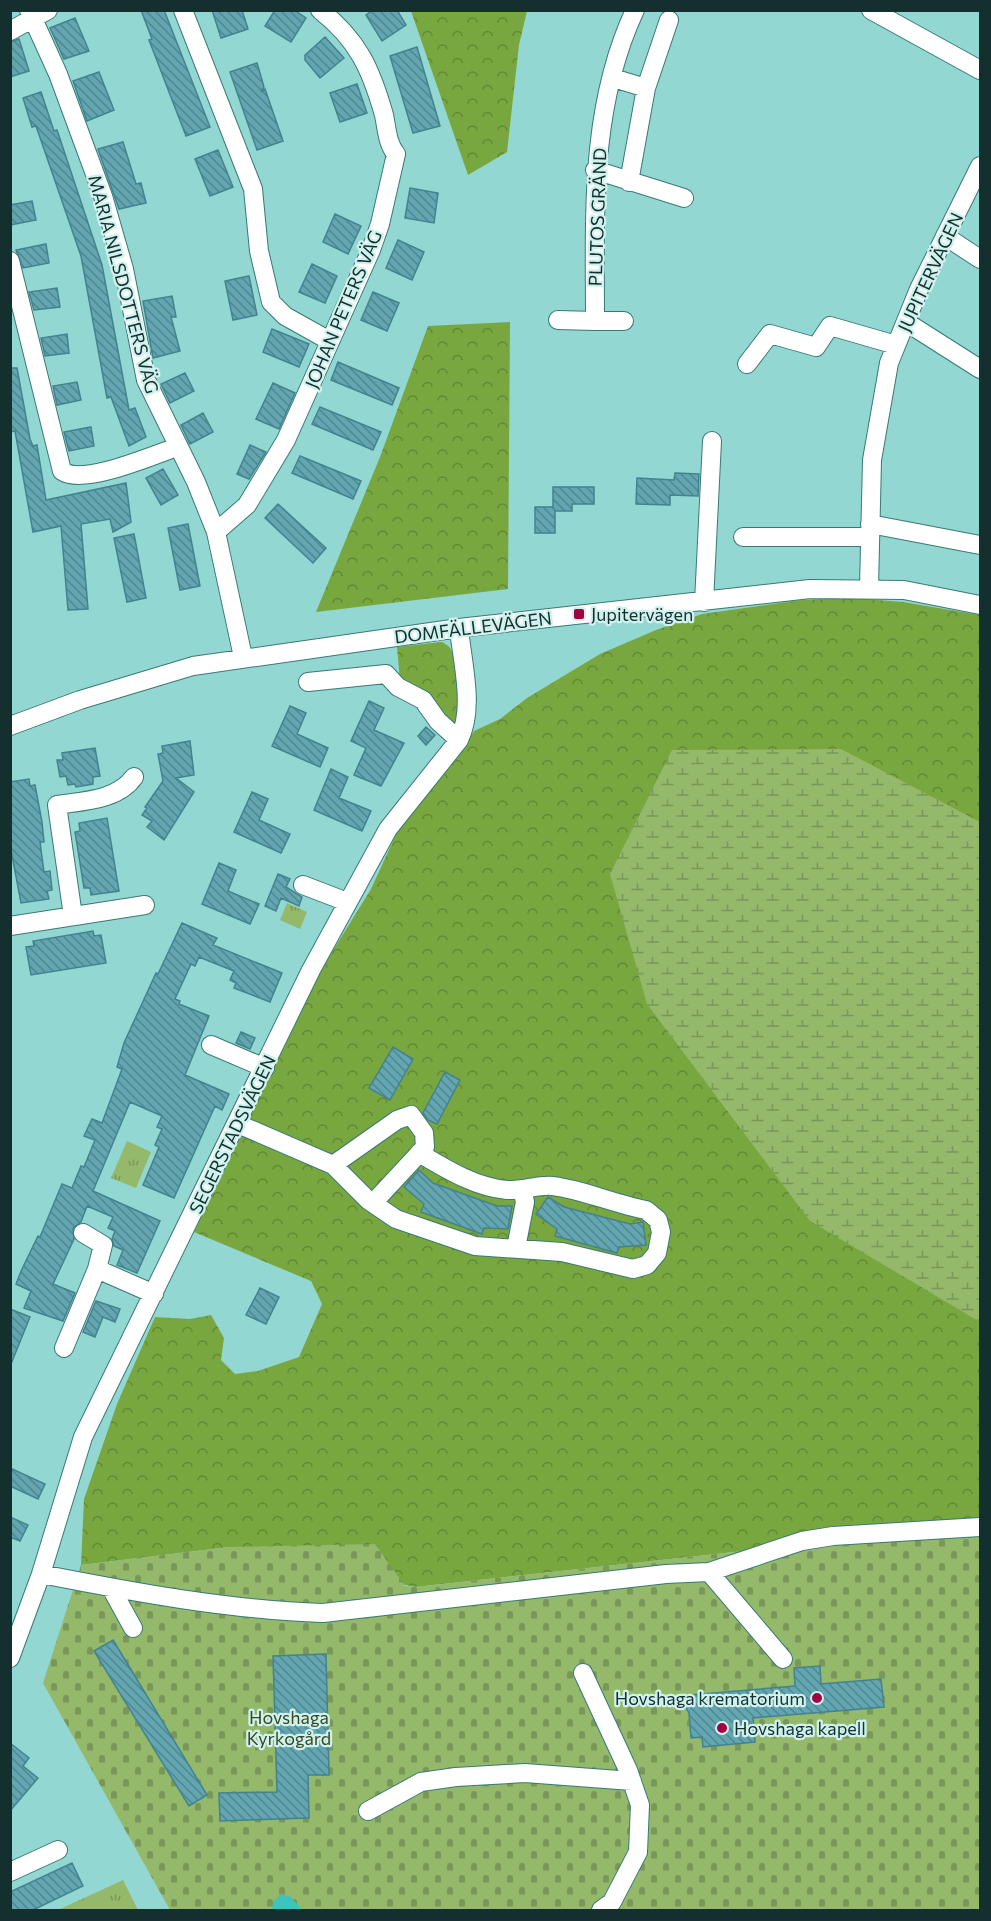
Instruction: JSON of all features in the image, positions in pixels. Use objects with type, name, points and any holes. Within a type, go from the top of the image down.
[{"type":"street","points":[[183,10],[253,189],[260,251],[271,302],[285,316],[328,340]]},
{"type":"street","name":"JOHAN PETERS VÄG","points":[[216,532],[247,505],[286,440],[380,224],[396,154],[389,146],[381,104],[366,62],[354,42],[320,10]]},
{"type":"street","name":"PLUTOS GRÄND","points":[[595,321],[595,170],[613,78],[626,30],[635,10]]},
{"type":"street","points":[[871,10],[981,70]]},
{"type":"street","name":"MARIA NILSDOTTERS VÄG","points":[[10,31],[37,13],[103,196],[124,269],[146,380],[196,482],[216,532],[243,657]]},
{"type":"street","points":[[629,182],[646,88],[669,20]]},
{"type":"street","points":[[613,78],[646,88]]},
{"type":"street","name":"JUPITERVÄGEN","points":[[868,588],[872,460],[889,363],[945,237],[981,166]]},
{"type":"street","points":[[595,170],[684,198]]},
{"type":"street","points":[[945,237],[981,259]]},
{"type":"street","points":[[10,261],[62,471],[75,477],[120,467],[177,447]]},
{"type":"street","points":[[558,320],[624,321]]},
{"type":"street","points":[[906,322],[981,369]]},
{"type":"street","points":[[747,363],[770,334],[816,347],[830,326],[896,345]]},
{"type":"street","points":[[705,602],[712,441]]},
{"type":"street","points":[[743,537],[870,530],[981,544]]},
{"type":"street","name":"DOMFÄLLEVÄGEN","points":[[10,726],[135,683],[193,666],[243,657],[459,628],[810,589],[904,590],[981,605]]},
{"type":"street","name":"SEGERSTADSVÄGEN","points":[[10,1658],[17,1619],[40,1574],[83,1437],[346,902],[388,829],[459,740],[466,726],[467,707],[459,628]]},
{"type":"street","points":[[308,682],[386,674],[398,687],[423,700],[438,721],[459,740]]},
{"type":"street","points":[[73,916],[57,805],[111,795],[127,786],[134,777]]},
{"type":"street","points":[[303,885],[346,902]]},
{"type":"street","points":[[10,926],[145,905]]},
{"type":"street","points":[[211,1045],[265,1068]]},
{"type":"street","points":[[333,1164],[397,1120],[411,1115],[424,1133],[424,1147],[373,1203]]},
{"type":"street","points":[[238,1124],[333,1164],[373,1203],[396,1219],[422,1230],[475,1246],[562,1252],[633,1269],[646,1265],[657,1254],[662,1233],[658,1220],[646,1210],[550,1185],[522,1190],[506,1190],[481,1184],[451,1172],[419,1153]]},
{"type":"street","points":[[516,1248],[525,1202],[522,1190]]},
{"type":"street","points":[[64,1348],[97,1269],[103,1245],[83,1233]]},
{"type":"street","points":[[97,1269],[154,1294]]},
{"type":"street","points":[[40,1574],[111,1588],[278,1612],[323,1613],[666,1574],[709,1572],[802,1541],[823,1537],[981,1527]]},
{"type":"street","points":[[709,1572],[783,1659]]},
{"type":"street","points":[[111,1588],[133,1628]]},
{"type":"street","points":[[583,1673],[632,1781],[640,1805],[638,1852],[612,1902],[601,1911]]},
{"type":"street","points":[[368,1811],[421,1782],[456,1777],[525,1773],[632,1781]]},
{"type":"street","points":[[10,1872],[58,1850]]},
{"type":"green space","points":[[411,11],[527,11],[519,45],[507,152],[468,175]]},
{"type":"green space","points":[[510,322],[508,589],[316,612],[380,457],[428,326]]},
{"type":"green space","points":[[853,598],[903,602],[980,615],[980,1525],[415,1587],[229,1547],[81,1565],[84,1499],[117,1404],[155,1317],[190,1319],[211,1315],[224,1338],[221,1360],[235,1374],[258,1371],[299,1357],[322,1304],[311,1281],[194,1232],[324,965],[371,889],[399,828],[458,757],[474,731],[500,719],[527,698],[600,654],[656,630],[702,614],[801,600]]},
{"type":"green space","points":[[442,642],[450,648],[455,662],[458,698],[454,724],[400,680],[397,647]]},
{"type":"green space","points":[[841,749],[980,822],[980,1322],[810,1221],[647,1004],[610,874],[672,750]]},
{"type":"green space","points":[[287,903],[307,912],[300,929],[280,920]]},
{"type":"green space","points":[[127,1141],[151,1152],[136,1188],[111,1178]]},
{"type":"green space","name":"Hovshaga Kyrkogård","points":[[980,1525],[980,1910],[170,1910],[43,1683],[81,1565],[229,1547],[375,1544],[405,1586],[415,1587]]},
{"type":"green space","points":[[123,1880],[138,1910],[58,1910]]},
{"type":"water","points":[[280,1895],[290,1896],[302,1910],[272,1910],[273,1902]]},
{"type":"building","points":[[141,10],[164,10],[210,127],[186,136],[149,40],[152,39]]},
{"type":"building","points":[[212,10],[242,10],[248,29],[221,38]]},
{"type":"building","points":[[275,10],[294,10],[306,18],[291,42],[265,26]]},
{"type":"building","points":[[373,10],[397,10],[406,25],[382,41],[366,15]]},
{"type":"building","points":[[75,18],[89,51],[64,59],[50,28]]},
{"type":"building","points":[[325,37],[344,58],[320,78],[305,60],[305,55]]},
{"type":"building","points":[[19,39],[29,71],[10,77],[10,42]]},
{"type":"building","points":[[417,47],[440,126],[413,133],[390,56]]},
{"type":"building","points":[[257,63],[264,87],[261,92],[265,89],[283,141],[257,150],[230,72]]},
{"type":"building","points":[[99,72],[114,110],[87,121],[73,81]]},
{"type":"building","points":[[357,84],[367,113],[340,122],[330,93]]},
{"type":"building","points":[[41,92],[54,131],[57,130],[102,265],[129,410],[135,408],[146,437],[129,446],[111,397],[107,398],[81,256],[36,126],[32,127],[23,98]]},
{"type":"building","points":[[123,142],[136,184],[141,183],[146,203],[119,209],[98,149]]},
{"type":"building","points":[[218,150],[233,187],[210,196],[195,159]]},
{"type":"building","points":[[410,188],[438,193],[434,223],[405,218]]},
{"type":"building","points":[[32,201],[36,220],[10,225],[10,205]]},
{"type":"building","points":[[335,214],[361,226],[348,254],[323,242]]},
{"type":"building","points":[[398,240],[424,252],[412,280],[386,268]]},
{"type":"building","points":[[46,244],[49,263],[23,268],[16,250]]},
{"type":"building","points":[[312,264],[337,276],[325,303],[299,292]]},
{"type":"building","points":[[249,276],[257,315],[233,320],[225,281]]},
{"type":"building","points":[[57,288],[60,307],[34,310],[29,292]]},
{"type":"building","points":[[373,292],[399,303],[387,331],[361,320]]},
{"type":"building","points":[[172,296],[176,317],[171,317],[180,351],[153,358],[143,301]]},
{"type":"building","points":[[272,329],[309,344],[299,367],[263,352]]},
{"type":"building","points":[[67,334],[69,353],[45,356],[41,338]]},
{"type":"building","points":[[338,362],[399,388],[392,405],[331,380]]},
{"type":"building","points":[[10,368],[17,368],[30,439],[33,446],[37,445],[46,500],[126,483],[131,522],[113,532],[110,519],[81,524],[88,609],[68,610],[61,526],[33,532],[15,431],[10,432]]},
{"type":"building","points":[[185,373],[194,391],[170,403],[161,384]]},
{"type":"building","points":[[77,382],[81,400],[57,405],[53,386]]},
{"type":"building","points":[[273,383],[295,393],[279,429],[256,419]]},
{"type":"building","points":[[320,407],[381,432],[373,450],[312,424]]},
{"type":"building","points":[[203,413],[213,432],[190,444],[181,425]]},
{"type":"building","points":[[91,427],[94,446],[69,451],[64,432]]},
{"type":"building","points":[[250,445],[266,452],[249,479],[237,474]]},
{"type":"building","points":[[300,456],[361,481],[353,499],[292,473]]},
{"type":"building","points":[[163,469],[178,495],[161,505],[146,478]]},
{"type":"building","points":[[675,473],[699,474],[698,496],[670,495],[670,505],[636,504],[637,478],[674,480]]},
{"type":"building","points":[[553,487],[594,487],[594,504],[572,504],[572,511],[555,511],[555,533],[535,533],[535,507],[553,507]]},
{"type":"building","points":[[278,504],[326,548],[313,563],[265,518]]},
{"type":"building","points":[[188,524],[200,586],[180,590],[168,528]]},
{"type":"building","points":[[134,534],[146,598],[127,602],[114,538]]},
{"type":"building","points":[[369,701],[384,708],[374,730],[404,743],[381,786],[354,775],[366,748],[351,741]]},
{"type":"building","points":[[290,706],[306,713],[297,734],[328,748],[320,767],[272,746]]},
{"type":"building","points":[[426,727],[435,735],[426,745],[418,736]]},
{"type":"building","points":[[190,741],[194,775],[176,778],[194,792],[164,840],[147,827],[152,821],[142,815],[163,781],[158,754],[163,753],[162,746]]},
{"type":"building","points":[[95,748],[100,776],[93,777],[93,784],[76,787],[75,784],[68,785],[66,776],[60,777],[57,760],[63,760],[62,753]]},
{"type":"building","points":[[331,769],[348,777],[339,798],[371,811],[362,831],[314,810]]},
{"type":"building","points":[[29,779],[30,786],[35,785],[42,822],[44,842],[40,842],[44,872],[50,871],[52,890],[47,891],[49,899],[21,903],[10,845],[10,782]]},
{"type":"building","points":[[252,792],[268,799],[259,820],[290,834],[281,853],[234,832]]},
{"type":"building","points":[[107,818],[119,891],[91,895],[90,888],[84,888],[75,832],[80,831],[79,823]]},
{"type":"building","points":[[219,863],[236,870],[228,891],[259,904],[250,924],[202,904]]},
{"type":"building","points":[[278,874],[290,879],[286,887],[302,897],[299,906],[281,898],[276,911],[265,906]]},
{"type":"building","points":[[182,923],[217,938],[213,945],[282,973],[270,1002],[234,988],[236,983],[230,980],[234,971],[199,957],[195,966],[191,964],[175,999],[180,1001],[179,1004],[209,1016],[185,1075],[229,1094],[222,1110],[215,1106],[174,1198],[143,1185],[159,1147],[155,1145],[162,1129],[157,1127],[162,1116],[130,1102],[93,1191],[160,1221],[137,1273],[117,1265],[123,1250],[114,1246],[112,1239],[115,1231],[108,1228],[113,1217],[87,1206],[81,1222],[73,1228],[74,1239],[53,1284],[75,1293],[63,1321],[24,1308],[31,1291],[16,1284],[22,1269],[38,1236],[40,1237],[62,1184],[72,1188],[81,1166],[84,1167],[95,1140],[84,1136],[92,1119],[102,1123],[122,1069],[117,1067],[124,1043]]},
{"type":"building","points":[[93,931],[94,936],[101,935],[106,963],[31,975],[26,947],[34,946],[33,941]]},
{"type":"building","points":[[241,1032],[255,1038],[250,1049],[236,1043]]},
{"type":"building","points":[[393,1047],[413,1059],[390,1100],[369,1088]]},
{"type":"building","points":[[445,1072],[460,1080],[437,1124],[428,1120],[423,1113]]},
{"type":"building","points":[[419,1170],[433,1183],[497,1206],[512,1206],[508,1229],[484,1228],[482,1234],[421,1212],[424,1204],[404,1187]]},
{"type":"building","points":[[548,1197],[564,1207],[630,1224],[643,1222],[646,1245],[619,1247],[617,1253],[555,1236],[557,1229],[536,1214]]},
{"type":"building","points":[[260,1288],[279,1297],[266,1324],[246,1315]]},
{"type":"building","points":[[96,1301],[120,1309],[115,1322],[103,1317],[95,1337],[83,1332]]},
{"type":"building","points":[[10,1309],[30,1317],[11,1364],[10,1364]]},
{"type":"building","points":[[10,1468],[45,1484],[38,1499],[10,1486]]},
{"type":"building","points":[[10,1517],[28,1525],[20,1541],[10,1537]]},
{"type":"building","points":[[113,1640],[207,1795],[189,1806],[94,1651]]},
{"type":"building","points":[[326,1654],[329,1775],[308,1775],[309,1818],[220,1821],[219,1793],[277,1792],[273,1656]]},
{"type":"building","points":[[820,1666],[821,1684],[881,1679],[884,1707],[753,1718],[755,1742],[703,1747],[702,1737],[691,1738],[689,1713],[679,1696],[795,1686],[794,1668]]},
{"type":"building","points":[[10,1743],[29,1758],[23,1766],[38,1778],[10,1811]]},
{"type":"building","points":[[72,1863],[83,1886],[31,1911],[10,1911],[10,1892]]},
{"type":"place","name":"Jupitervägen","points":[[579,614]]},
{"type":"place","name":"Hovshaga krematorium","points":[[817,1698]]},
{"type":"place","name":"Hovshaga kapell","points":[[722,1728]]}]
